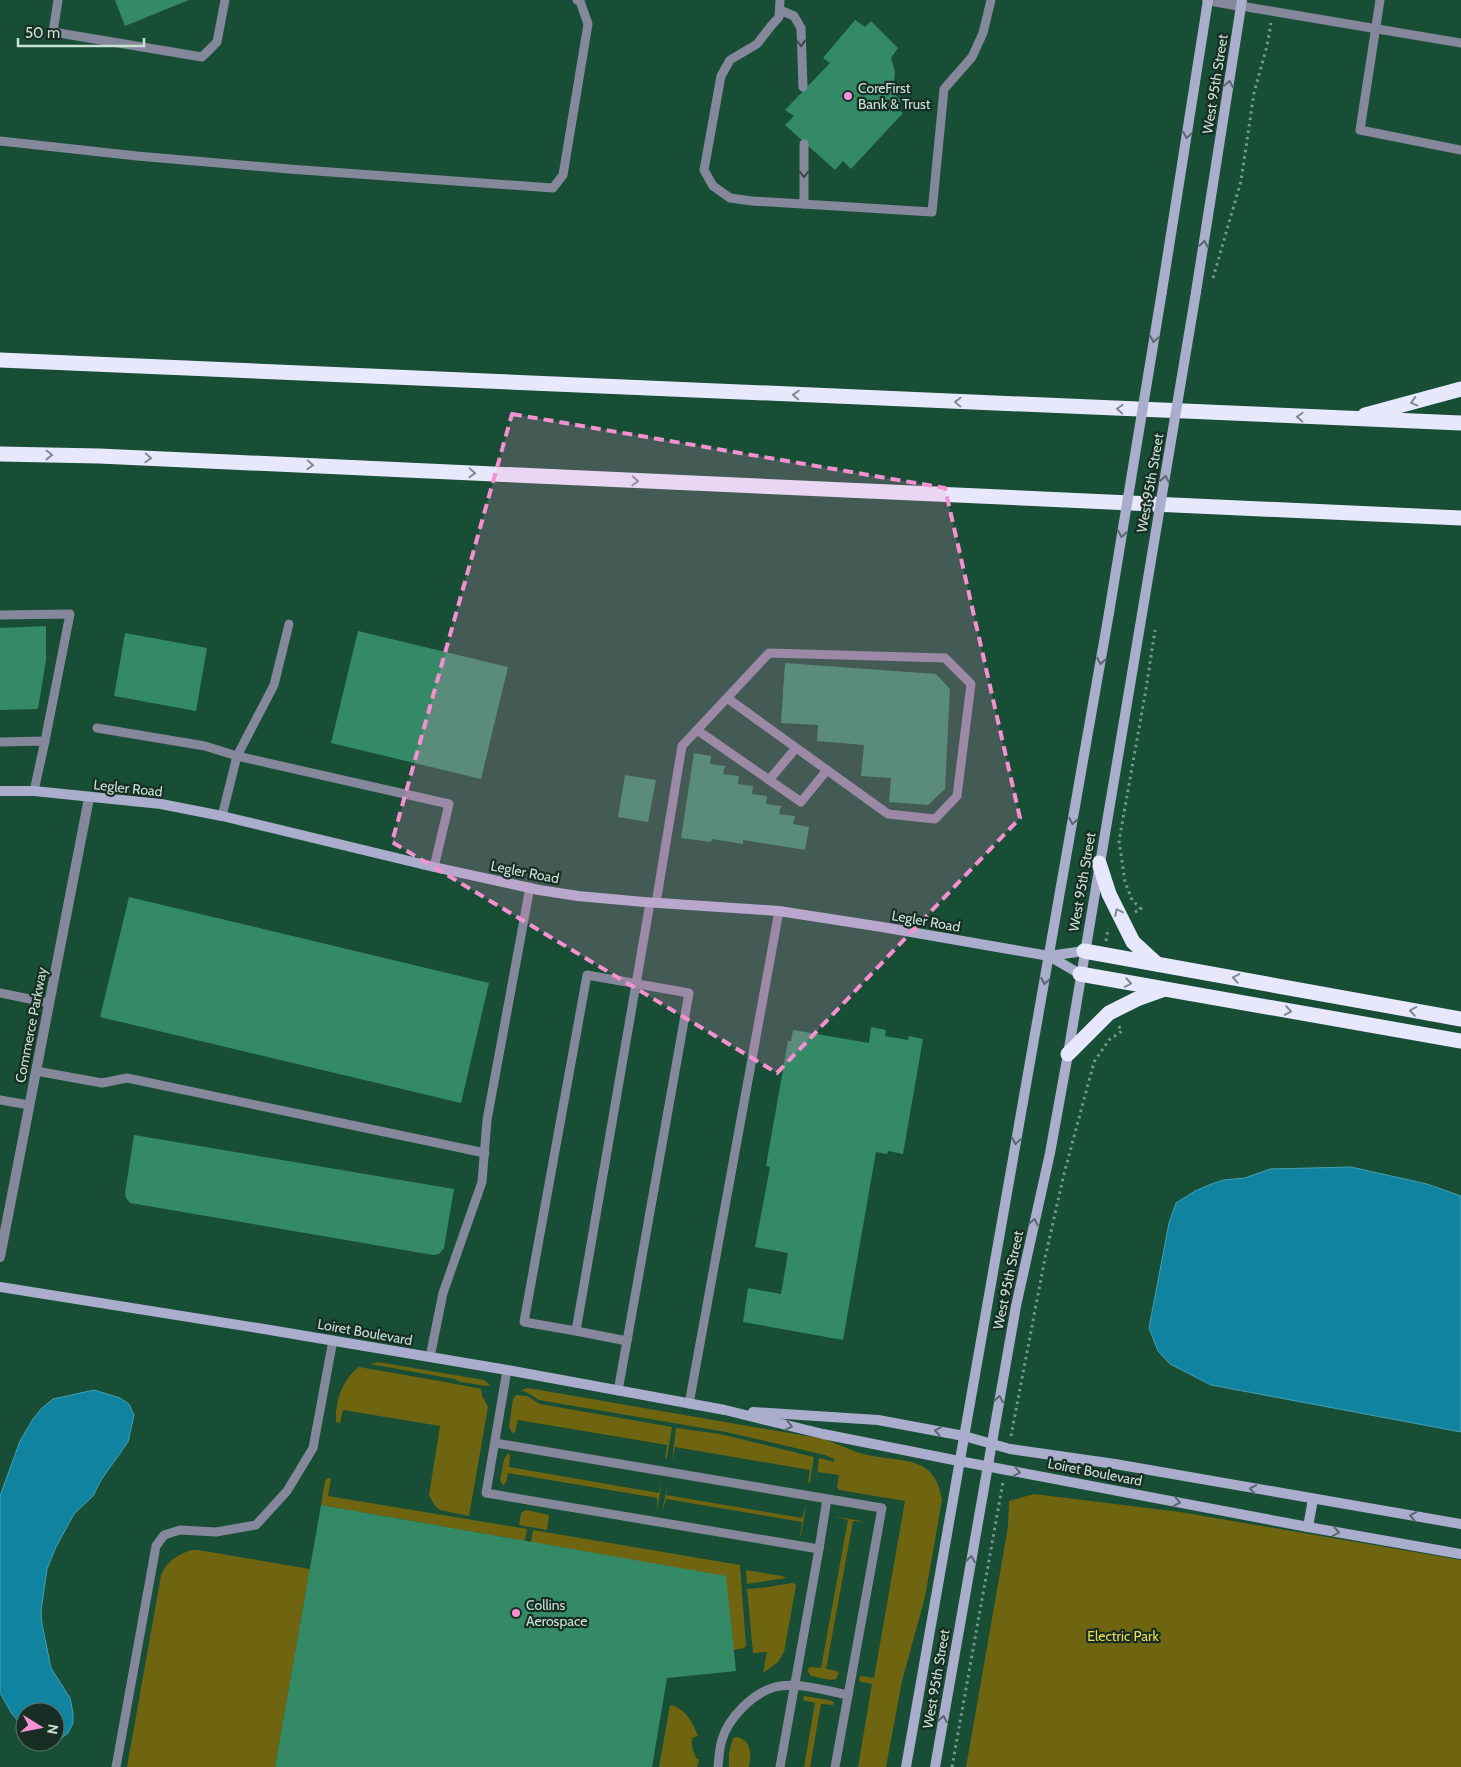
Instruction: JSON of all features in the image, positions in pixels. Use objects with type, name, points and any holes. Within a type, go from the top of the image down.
[{"type":"highway","points":[[0,360],[1349,420],[1461,423]]},
{"type":"highway","points":[[1349,420],[1461,389]]},
{"type":"highway","points":[[0,454],[109,456],[1461,518]]},
{"type":"highway","points":[[1434,518],[1461,525]]},
{"type":"highway","points":[[1099,863],[1110,894],[1133,942],[1157,964]]},
{"type":"highway","points":[[1084,951],[1461,1019]]},
{"type":"highway","points":[[1080,974],[1461,1041]]},
{"type":"highway","points":[[1068,1054],[1109,1013],[1136,999],[1165,989]]},
{"type":"main road","name":"West 95th Street","points":[[906,1767],[1109,613],[1208,0]]},
{"type":"main road","name":"West 95th Street","points":[[935,1767],[1016,1306],[1050,1153],[1068,1054],[1196,292],[1242,3]]},
{"type":"main road","name":"Legler Road","points":[[0,791],[34,791],[89,798],[138,801],[222,816],[434,867],[578,896],[779,912],[882,927],[1049,956]]},
{"type":"main road","points":[[1049,956],[1084,951]]},
{"type":"main road","points":[[1049,956],[1080,974]]},
{"type":"main road","name":"Loiret Boulevard","points":[[0,1288],[333,1340],[507,1370],[725,1410],[840,1438],[959,1461],[1461,1554]]},
{"type":"main road","name":"Loiret Boulevard","points":[[725,1410],[878,1420],[964,1436],[1010,1449],[1115,1464],[1461,1524]]},
{"type":"main road","points":[[1308,1527],[1313,1499]]},
{"type":"street","points":[[1208,0],[1242,3]]},
{"type":"street","name":"Commerce Parkway","points":[[0,1257],[89,798]]},
{"type":"lane","points":[[58,0],[53,32],[202,57],[217,42],[225,0]]},
{"type":"lane","points":[[0,141],[137,156],[289,169],[552,188],[563,175],[588,24],[578,0]]},
{"type":"lane","points":[[780,5],[779,16],[757,44],[730,60],[721,76],[704,170],[713,186],[730,198],[752,201],[932,212],[944,89],[972,57],[984,33],[991,0]]},
{"type":"lane","points":[[1380,0],[1360,130],[1461,150]]},
{"type":"lane","points":[[1242,3],[1461,43]]},
{"type":"lane","points":[[780,5],[794,16],[801,28],[803,87]]},
{"type":"lane","points":[[804,144],[804,204]]},
{"type":"lane","points":[[0,615],[70,614],[34,791]]},
{"type":"lane","points":[[222,816],[238,756],[274,685],[289,624]]},
{"type":"lane","points":[[576,1331],[636,984],[682,746],[769,653],[945,658],[971,684],[957,796],[935,819],[888,814],[727,698]]},
{"type":"lane","points":[[97,728],[204,746],[238,756],[449,804],[434,867]]},
{"type":"lane","points":[[697,730],[801,802],[827,770]]},
{"type":"lane","points":[[0,742],[45,741]]},
{"type":"lane","points":[[769,780],[796,748]]},
{"type":"lane","points":[[430,1357],[443,1293],[482,1182],[487,1120],[530,887]]},
{"type":"lane","points":[[688,1404],[779,912]]},
{"type":"lane","points":[[618,1391],[627,1341],[689,993],[587,975],[524,1322],[627,1341]]},
{"type":"lane","points":[[0,993],[49,1003]]},
{"type":"lane","points":[[36,1071],[102,1083],[127,1078],[485,1153]]},
{"type":"lane","points":[[0,1100],[29,1106]]},
{"type":"lane","points":[[116,1767],[156,1546],[164,1535],[180,1530],[216,1532],[256,1526],[288,1491],[313,1448],[333,1340]]},
{"type":"lane","points":[[507,1370],[486,1493],[819,1549]]},
{"type":"lane","points":[[495,1443],[882,1508],[835,1767]]},
{"type":"lane","points":[[780,1767],[827,1499]]},
{"type":"lane","points":[[718,1767],[722,1740],[728,1725],[750,1700],[775,1687],[794,1685],[848,1694]]},
{"type":"path","points":[[1212,283],[1241,181],[1254,93],[1270,28]]},
{"type":"path","points":[[952,1767],[1000,1491],[1006,1470]]},
{"type":"highlighted area","points":[[512,414],[945,488],[1020,818],[777,1073],[392,842]]},
{"type":"green space","points":[[378,1362],[484,1380],[490,1385],[461,1382],[454,1379],[370,1364]]},
{"type":"green space","points":[[359,1367],[481,1389],[482,1396],[488,1407],[469,1516],[440,1510],[435,1506],[429,1495],[440,1426],[343,1410],[340,1423],[336,1422],[338,1399],[348,1378]]},
{"type":"green space","points":[[528,1388],[824,1439],[862,1454],[916,1463],[932,1475],[938,1485],[942,1500],[925,1597],[902,1681],[886,1767],[858,1767],[872,1684],[859,1680],[860,1676],[874,1678],[905,1501],[839,1490],[837,1487],[839,1475],[818,1472],[816,1485],[819,1458],[834,1462],[834,1459],[825,1455],[726,1432],[539,1400],[521,1390]]},
{"type":"green space","points":[[516,1395],[527,1396],[540,1404],[672,1427],[667,1457],[665,1459],[667,1445],[518,1420],[515,1432],[512,1433],[509,1427],[513,1399]]},
{"type":"green space","points":[[676,1428],[720,1434],[814,1457],[810,1482],[808,1483],[810,1470],[675,1447],[672,1461]]},
{"type":"green space","points":[[508,1453],[510,1455],[509,1467],[659,1493],[662,1481],[657,1510],[657,1498],[508,1473],[506,1482],[503,1485],[500,1481],[504,1459]]},
{"type":"green space","points":[[331,1478],[328,1496],[527,1529],[525,1541],[321,1505],[325,1481]]},
{"type":"green space","points":[[668,1482],[666,1495],[802,1518],[806,1505],[801,1535],[800,1537],[802,1522],[666,1499],[662,1512]]},
{"type":"green space","name":"Electric Park","points":[[1034,1494],[1180,1512],[1461,1560],[1461,1767],[966,1767],[1008,1527],[1009,1501]]},
{"type":"green space","points":[[526,1510],[549,1515],[547,1530],[519,1525],[521,1513]]},
{"type":"green space","points":[[834,1516],[866,1522],[853,1521],[826,1669],[839,1673],[836,1679],[831,1680],[811,1676],[807,1670],[810,1667],[821,1668],[848,1520]]},
{"type":"green space","points":[[533,1530],[740,1565],[746,1646],[734,1650],[531,1542]]},
{"type":"green space","points":[[192,1550],[310,1569],[275,1767],[127,1767],[161,1575],[173,1559]]},
{"type":"green space","points":[[746,1570],[782,1576],[786,1578],[747,1584]]},
{"type":"green space","points":[[792,1583],[796,1586],[784,1652],[778,1662],[763,1673],[767,1652],[753,1653],[747,1589]]},
{"type":"green space","points":[[804,1696],[834,1702],[833,1705],[821,1704],[810,1767],[804,1767],[815,1703],[803,1700]]},
{"type":"green space","points":[[670,1705],[684,1713],[696,1731],[698,1736],[692,1738],[692,1744],[694,1754],[699,1759],[697,1767],[659,1767]]},
{"type":"green space","points":[[737,1737],[748,1745],[750,1753],[749,1767],[729,1767],[729,1753],[733,1738]]},
{"type":"water","points":[[1351,1167],[1427,1184],[1461,1196],[1461,1432],[1211,1385],[1170,1364],[1158,1351],[1149,1328],[1169,1223],[1176,1203],[1209,1185],[1223,1180],[1245,1178],[1270,1169]]},
{"type":"water","points":[[94,1390],[120,1398],[129,1404],[134,1415],[128,1442],[101,1480],[93,1496],[74,1514],[56,1547],[47,1569],[41,1611],[42,1624],[51,1668],[70,1698],[73,1723],[65,1735],[65,1702],[15,1702],[15,1717],[0,1693],[0,1496],[20,1441],[33,1419],[53,1399]]},
{"type":"building","points":[[115,0],[189,0],[125,26]]},
{"type":"building","name":"CoreFirst Bank & Trust","points":[[855,20],[865,27],[871,21],[898,48],[891,58],[895,72],[893,92],[901,101],[894,107],[903,113],[851,169],[843,161],[835,170],[785,125],[794,116],[785,110],[830,63],[823,58]]},
{"type":"building","points":[[46,626],[46,660],[38,709],[0,710],[0,628]]},
{"type":"building","points":[[358,631],[508,667],[481,779],[331,743]]},
{"type":"building","points":[[125,633],[207,648],[196,711],[114,696]]},
{"type":"building","points":[[785,663],[936,674],[950,689],[945,789],[928,805],[889,802],[891,778],[861,776],[864,745],[817,741],[818,725],[781,723]]},
{"type":"building","points":[[694,753],[711,756],[710,764],[725,766],[723,774],[739,776],[738,784],[753,786],[752,794],[767,796],[766,804],[781,806],[779,814],[795,816],[793,824],[809,827],[805,850],[743,840],[743,844],[712,839],[711,842],[681,838]]},
{"type":"building","points":[[625,775],[656,780],[648,822],[618,817]]},
{"type":"building","points":[[129,897],[489,983],[461,1103],[100,1017]]},
{"type":"building","points":[[871,1027],[886,1030],[885,1036],[908,1040],[909,1036],[923,1039],[903,1154],[888,1151],[887,1154],[876,1152],[843,1340],[743,1322],[748,1288],[781,1294],[788,1253],[755,1247],[770,1167],[766,1166],[788,1041],[791,1041],[793,1030],[869,1043]]},
{"type":"building","points":[[134,1135],[454,1189],[444,1248],[439,1254],[433,1255],[130,1203],[125,1193]]},
{"type":"building","name":"Collins Aerospace","points":[[321,1505],[726,1576],[736,1671],[667,1678],[652,1767],[275,1767]]},
{"type":"place","name":"CoreFirst Bank & Trust","points":[[848,96]]},
{"type":"place","name":"Collins Aerospace","points":[[516,1613]]}]
